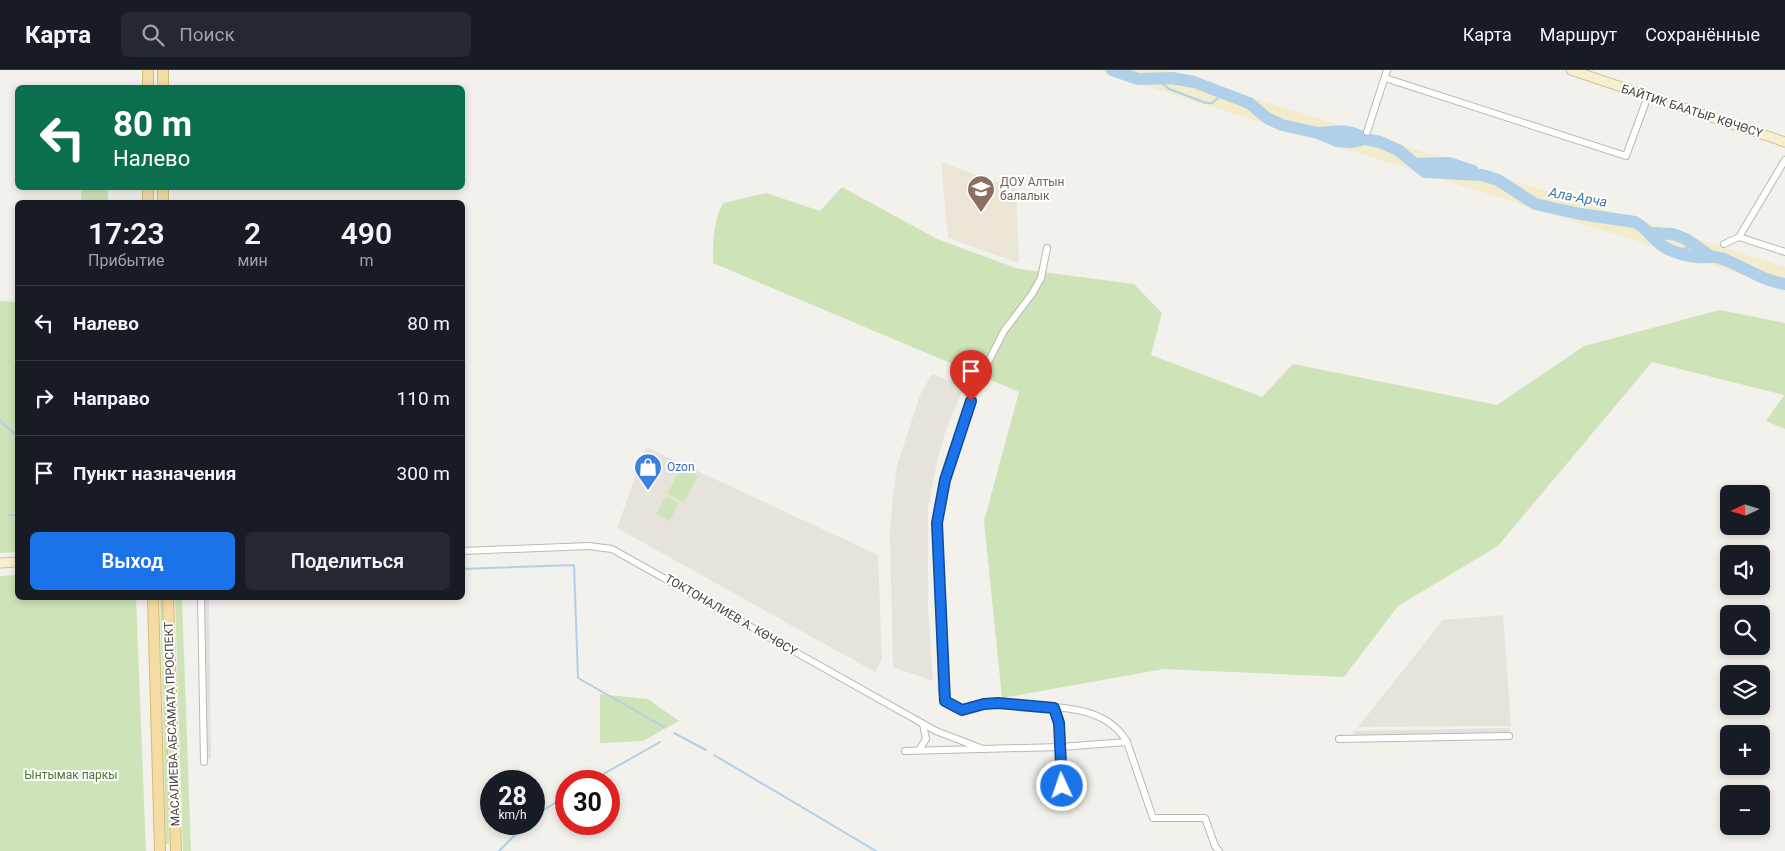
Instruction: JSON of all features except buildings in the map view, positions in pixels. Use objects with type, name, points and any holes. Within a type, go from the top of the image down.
[{"type":"main road","points":[[148,70],[148,85]]},
{"type":"main road","points":[[163,70],[163,85]]},
{"type":"main road","name":"БАЙТИК БААТЫР КӨЧӨСҮ","points":[[1571,70],[1785,142]]},
{"type":"main road","points":[[0,563],[15,562]]},
{"type":"main road","name":"МАСАЛИЕВА АБСАМАТА ПРОСПЕКТ","points":[[153,600],[160,851]]},
{"type":"main road","name":"МАСАЛИЕВА АБСАМАТА ПРОСПЕКТ","points":[[168,600],[176,851]]},
{"type":"street","points":[[1367,132],[1387,70]]},
{"type":"street","points":[[1385,78],[1626,156],[1648,96]]},
{"type":"street","points":[[1724,244],[1739,237],[1785,160]]},
{"type":"street","points":[[1739,237],[1785,252]]},
{"type":"street","points":[[1047,248],[1041,278],[1032,294],[1004,331],[977,384],[945,480],[937,523],[945,701],[962,710],[984,704],[998,703],[1086,711],[1096,714],[1121,731],[1127,742],[1153,818],[1205,818],[1215,846],[1219,851]]},
{"type":"street","name":"ТОКТОНАЛИЕВ А. КӨЧӨСҮ","points":[[465,551],[590,546],[612,549],[948,737],[983,749]]},
{"type":"street","points":[[201,600],[204,762]]},
{"type":"street","points":[[1054,708],[1059,723],[1062,786]]},
{"type":"street","points":[[919,750],[926,740],[924,724]]},
{"type":"street","points":[[1339,739],[1509,736]]},
{"type":"street","points":[[905,751],[1060,747],[1127,742]]},
{"type":"shaded area","name":"ДОУ Алтын балалык","points":[[941,162],[1016,189],[1019,263],[948,238]]},
{"type":"shaded area","points":[[932,374],[965,386],[951,416],[938,457],[928,508],[928,608],[933,681],[893,667],[890,535],[897,466],[920,395]]},
{"type":"shaded area","points":[[646,447],[878,555],[882,659],[875,672],[617,528]]},
{"type":"shaded area","points":[[204,600],[209,600],[211,759],[207,759]]},
{"type":"shaded area","points":[[1503,615],[1511,726],[1358,727],[1443,620]]},
{"type":"shaded area","points":[[1510,728],[1510,732],[1354,735],[1353,731]]},
{"type":"green space","points":[[842,187],[937,239],[1019,269],[1134,284],[1162,313],[1151,355],[1262,397],[1293,364],[1497,405],[1584,346],[1720,310],[1785,323],[1785,429],[1766,421],[1784,395],[1652,362],[1498,546],[1398,606],[1344,677],[1164,669],[1002,698],[984,521],[1019,392],[713,263],[715,225],[723,203],[766,193],[820,211]]},
{"type":"green space","points":[[81,190],[108,190],[108,200],[81,200]]},
{"type":"green space","points":[[0,301],[15,302],[15,552],[0,553]]},
{"type":"green space","points":[[681,468],[698,476],[684,502],[667,494]]},
{"type":"green space","points":[[666,496],[679,503],[669,521],[656,514]]},
{"type":"green space","name":"Ынтымак паркы","points":[[15,575],[15,600],[136,600],[146,851],[0,851],[0,576]]},
{"type":"green space","points":[[160,600],[164,600],[169,844],[166,844]]},
{"type":"green space","points":[[175,600],[182,600],[191,851],[183,851]]},
{"type":"green space","points":[[600,694],[648,699],[679,721],[643,741],[600,743]]},
{"type":"sand","points":[[1096,70],[1165,70],[1785,267],[1785,288]]},
{"type":"waterway","name":"Ала-Арча","points":[[1112,70],[1138,79],[1172,78],[1194,82],[1249,103],[1267,118],[1282,125],[1318,133],[1337,141],[1350,142],[1365,139],[1380,142],[1398,150],[1425,172],[1482,175],[1498,180],[1535,204],[1580,214],[1635,222],[1643,227],[1660,244],[1672,251],[1700,257],[1717,257],[1768,280],[1785,284]]},
{"type":"waterway","points":[[1157,79],[1169,89],[1206,103],[1212,103],[1223,94]]},
{"type":"waterway","points":[[1320,133],[1349,132],[1365,139]]},
{"type":"waterway","points":[[1416,164],[1449,163],[1473,171]]},
{"type":"waterway","points":[[1649,233],[1673,234],[1686,239],[1710,256]]},
{"type":"waterway","points":[[1671,250],[1695,247]]},
{"type":"waterway","points":[[0,421],[15,434]]},
{"type":"waterway","points":[[8,515],[15,515]]},
{"type":"waterway","points":[[465,569],[574,565],[578,678],[664,727]]},
{"type":"waterway","points":[[674,733],[706,750]]},
{"type":"waterway","points":[[610,770],[660,742]]},
{"type":"waterway","points":[[714,755],[876,851]]},
{"type":"waterway","points":[[545,809],[555,803]]},
{"type":"waterway","points":[[499,851],[515,835]]},
{"type":"place","name":"ДОУ Алтын балалык","points":[[981,213]]},
{"type":"place","name":"Ozon","points":[[648,491]]},
{"type":"route","points":[[971,401],[945,480],[937,523],[942,626],[942,692],[945,701],[952,707],[962,710],[971,709],[978,705],[998,703],[1054,708],[1059,723],[1062,786]]}]
